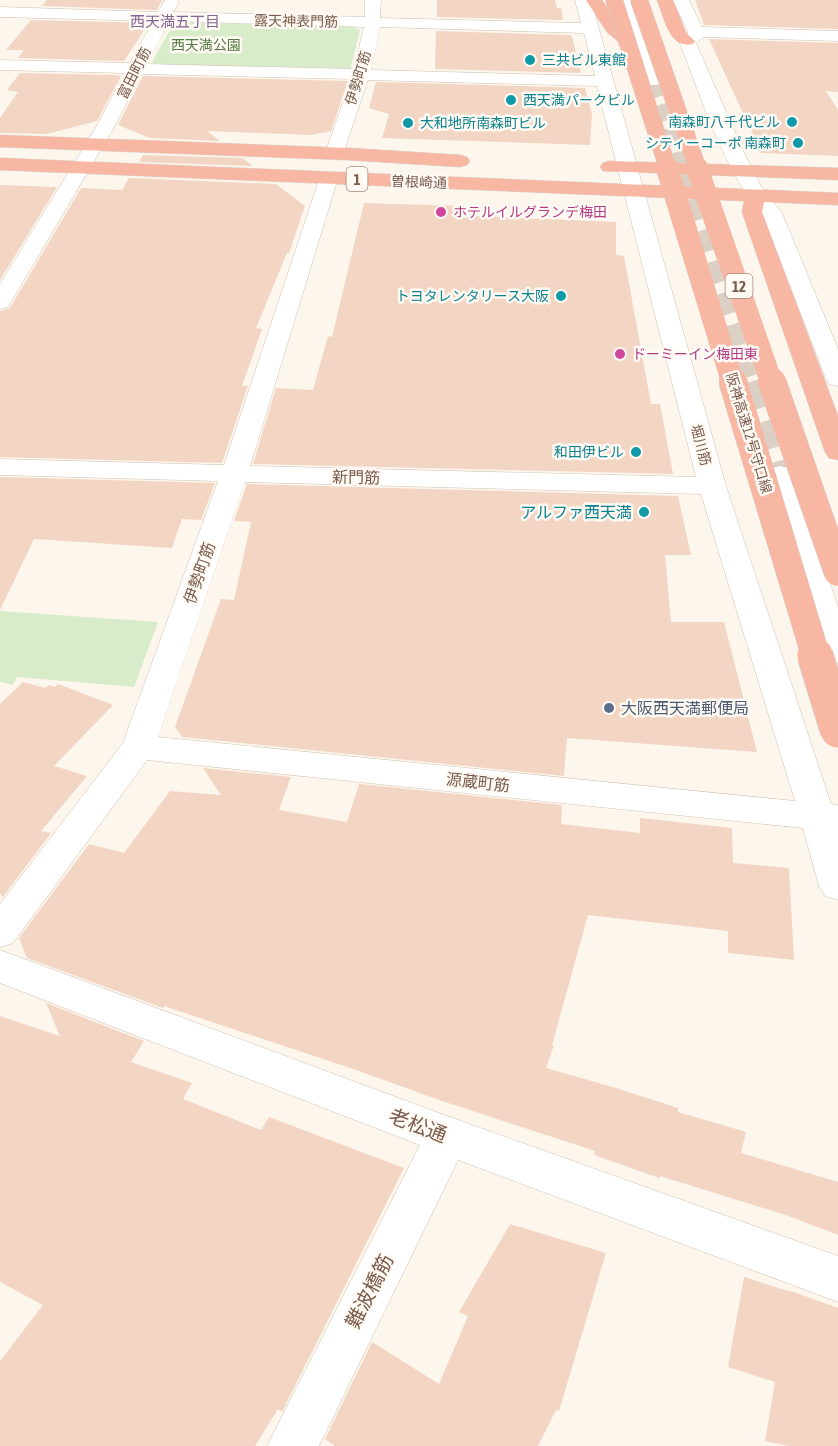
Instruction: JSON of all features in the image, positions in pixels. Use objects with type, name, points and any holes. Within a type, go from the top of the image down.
[{"type":"highway","points":[[594,0],[613,29],[628,42]]},
{"type":"highway","name":"阪神高速12号守口線","points":[[614,0],[838,730]]},
{"type":"highway","name":"12","points":[[639,0],[838,572]]},
{"type":"highway","points":[[665,0],[679,36],[691,37]]},
{"type":"highway","name":"曽根崎通","points":[[0,141],[94,145],[331,166],[630,179],[755,195],[838,199]]},
{"type":"highway","name":"曽根崎通","points":[[0,164],[81,168],[481,162]]},
{"type":"highway","name":"曽根崎通","points":[[591,166],[630,179],[743,171],[838,174]]},
{"type":"highway","points":[[755,195],[752,212],[792,329],[838,452]]},
{"type":"street","name":"富田町筋","points":[[0,302],[81,168],[172,0]]},
{"type":"street","name":"伊勢町筋","points":[[0,932],[138,747],[234,474],[360,74],[374,23],[373,0]]},
{"type":"street","name":"堀川筋","points":[[583,0],[712,486],[828,817],[838,885]]},
{"type":"street","points":[[624,0],[652,81]]},
{"type":"street","points":[[681,0],[691,37],[743,171],[755,195],[772,213],[838,379]]},
{"type":"street","name":"露天神表門筋","points":[[0,12],[592,28]]},
{"type":"street","points":[[691,37],[838,36]]},
{"type":"street","points":[[0,65],[605,81]]},
{"type":"street","name":"新門筋","points":[[0,467],[712,486]]},
{"type":"street","points":[[780,474],[838,653]]},
{"type":"street","name":"源蔵町筋","points":[[138,747],[828,817]]},
{"type":"street","name":"老松通","points":[[0,966],[447,1136],[838,1278]]},
{"type":"street","name":"難波橋筋","points":[[292,1446],[447,1136]]},
{"type":"green space","name":"西天満公園","points":[[183,22],[353,27],[360,30],[350,71],[159,66],[152,62],[173,25]]},
{"type":"green space","points":[[0,611],[158,622],[134,687],[17,677],[13,685],[0,682]]},
{"type":"building","points":[[47,0],[162,0],[157,10],[42,6]]},
{"type":"building","points":[[437,0],[555,0],[557,8],[561,8],[563,20],[437,17]]},
{"type":"building","points":[[695,0],[838,0],[838,29],[704,25]]},
{"type":"building","points":[[31,20],[149,23],[124,61],[18,58],[24,50],[6,50]]},
{"type":"building","points":[[436,31],[569,35],[572,36],[581,73],[435,69]]},
{"type":"building","points":[[709,39],[838,43],[838,92],[826,91],[838,110],[838,156],[761,153]]},
{"type":"building","points":[[20,73],[121,76],[97,121],[46,134],[0,133],[0,118],[18,92],[7,90]]},
{"type":"building","points":[[143,76],[348,81],[331,131],[311,135],[207,131],[220,141],[150,138],[118,125]]},
{"type":"building","points":[[376,82],[585,88],[592,114],[590,145],[382,138],[389,114],[369,108]]},
{"type":"building","points":[[143,155],[242,158],[253,166],[139,162]]},
{"type":"building","points":[[129,178],[276,184],[305,206],[289,253],[287,253],[256,328],[262,329],[242,386],[248,386],[222,463],[0,457],[0,311],[10,308],[81,188],[122,190]]},
{"type":"building","points":[[0,185],[57,187],[0,280]]},
{"type":"building","points":[[364,203],[461,206],[459,215],[616,222],[616,255],[624,256],[651,404],[660,404],[673,474],[253,464],[276,388],[313,390],[328,336],[332,337]]},
{"type":"building","points":[[0,477],[215,483],[201,520],[182,519],[172,548],[34,539],[0,610]]},
{"type":"building","points":[[247,484],[678,496],[691,555],[665,555],[671,622],[724,622],[757,752],[567,738],[564,776],[182,737],[175,727],[221,599],[234,600],[251,522],[234,521]]},
{"type":"building","points":[[23,682],[45,688],[49,685],[55,687],[58,684],[113,705],[54,766],[87,776],[41,831],[51,833],[2,898],[0,892],[0,704]]},
{"type":"building","points":[[203,768],[291,777],[279,810],[347,822],[359,784],[562,805],[561,824],[640,833],[640,818],[732,828],[733,863],[789,868],[794,960],[728,953],[728,931],[588,915],[546,1068],[616,1088],[678,1108],[678,1112],[746,1132],[741,1153],[838,1182],[838,1235],[786,1215],[660,1176],[659,1178],[594,1155],[595,1151],[164,1006],[163,1008],[27,958],[19,938],[89,844],[124,853],[170,791],[221,795]]},
{"type":"building","points":[[46,1003],[144,1041],[131,1062],[192,1083],[183,1099],[261,1130],[269,1117],[404,1168],[282,1412],[278,1409],[255,1446],[0,1446],[0,1361],[43,1305],[0,1282],[0,1016],[60,1036]]},
{"type":"building","points":[[510,1224],[606,1253],[559,1411],[556,1410],[538,1446],[335,1446],[325,1439],[372,1342],[439,1384],[468,1316],[459,1312]]},
{"type":"building","points":[[744,1277],[838,1308],[838,1446],[789,1446],[765,1441],[775,1382],[728,1367]]},
{"type":"tunnel","points":[[652,81],[681,169]]},
{"type":"tunnel","points":[[680,168],[751,384]]},
{"type":"tunnel","points":[[750,382],[780,474]]},
{"type":"place","name":"三共ビル東館","points":[[530,60]]},
{"type":"place","name":"西天満パークビル","points":[[511,100]]},
{"type":"place","name":"南森町八千代ビル","points":[[792,122]]},
{"type":"place","name":"大和地所南森町ビル","points":[[408,123]]},
{"type":"place","name":"シティーコーポ 南森町","points":[[798,143]]},
{"type":"place","name":"ホテルイルグランデ梅田","points":[[441,212]]},
{"type":"place","name":"トヨタレンタリース大阪","points":[[561,296]]},
{"type":"place","name":"ドーミーイン梅田東","points":[[620,354]]},
{"type":"place","name":"和田伊ビル","points":[[636,452]]},
{"type":"place","name":"アルファ西天満","points":[[644,512]]},
{"type":"place","name":"大阪西天満郵便局","points":[[609,708]]},
{"type":"district","name":"西天満五丁目","points":[[175,21]]}]
